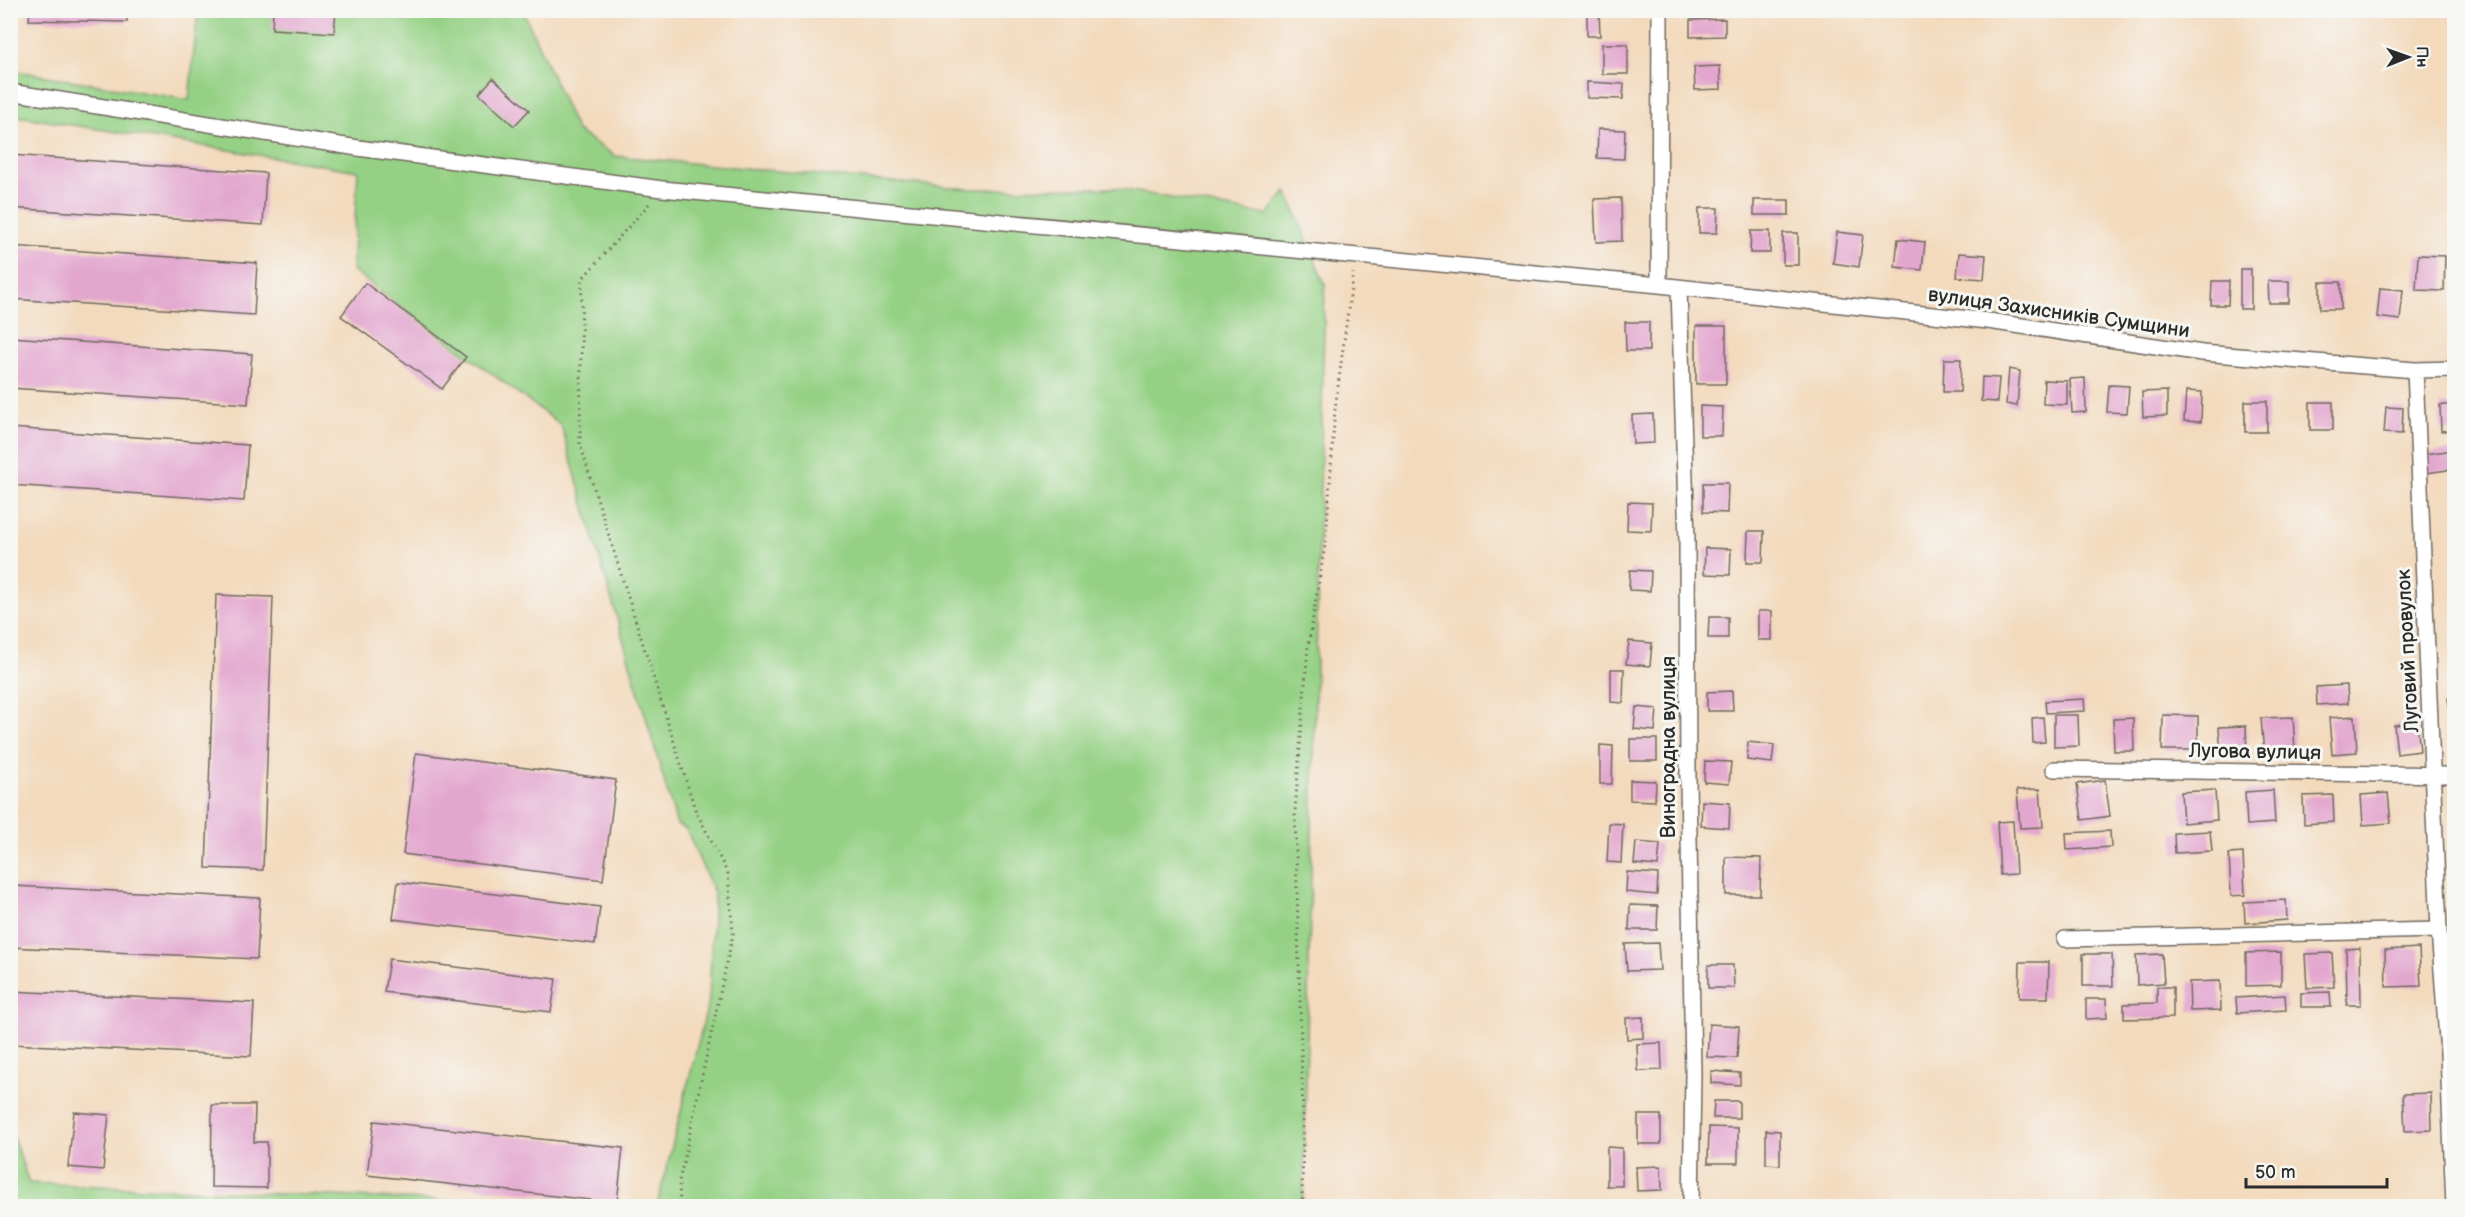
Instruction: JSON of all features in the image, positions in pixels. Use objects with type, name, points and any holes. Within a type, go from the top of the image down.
[{"type":"street","points":[[1659,285],[1660,10]]},
{"type":"street","name":"вулиця Захисників Сумщини","points":[[10,92],[358,148],[662,189],[1659,285],[1988,321],[2202,353],[2415,370],[2454,369]]},
{"type":"street","name":"Виноградна вулиця","points":[[1679,288],[1688,541],[1688,778],[1693,1074],[1691,1206]]},
{"type":"street","name":"Луговий провулок","points":[[2415,370],[2439,930],[2451,1052],[2454,1206]]},
{"type":"street","name":"Лугова вулиця","points":[[2054,769],[2454,775]]},
{"type":"street","points":[[2065,939],[2439,930]]},
{"type":"path","points":[[662,189],[582,279],[580,444],[695,809],[728,874],[733,934],[679,1182],[680,1206]]},
{"type":"path","points":[[1302,1206],[1303,1120],[1294,811],[1308,646],[1326,540],[1335,409],[1356,257]]},
{"type":"green space","points":[[198,11],[523,11],[577,131],[615,156],[970,189],[1114,188],[1267,215],[1287,191],[1325,285],[1303,1206],[657,1206],[709,1000],[714,893],[686,829],[677,825],[561,425],[352,270],[358,171],[11,115],[10,70],[189,100]]},
{"type":"green space","points":[[11,1131],[29,1183],[567,1206],[11,1206]]},
{"type":"building","points":[[30,10],[127,10],[127,22],[29,20]]},
{"type":"building","points":[[273,10],[336,10],[334,33],[272,29]]},
{"type":"building","points":[[1587,10],[1599,10],[1600,36],[1587,36]]},
{"type":"building","points":[[1725,19],[1725,36],[1690,37],[1690,20]]},
{"type":"building","points":[[1602,44],[1628,44],[1628,74],[1602,74]]},
{"type":"building","points":[[1720,66],[1721,89],[1695,90],[1694,67]]},
{"type":"building","points":[[493,78],[529,110],[514,126],[479,94]]},
{"type":"building","points":[[1587,82],[1624,84],[1623,99],[1587,98]]},
{"type":"building","points":[[1598,129],[1625,130],[1624,159],[1597,158]]},
{"type":"building","points":[[10,155],[266,173],[263,225],[10,208]]},
{"type":"building","points":[[1621,198],[1622,241],[1596,242],[1594,199]]},
{"type":"building","points":[[1754,200],[1789,200],[1789,215],[1754,215]]},
{"type":"building","points":[[1699,208],[1718,208],[1717,233],[1699,233]]},
{"type":"building","points":[[1751,231],[1770,231],[1770,253],[1750,253]]},
{"type":"building","points":[[1837,232],[1863,235],[1859,267],[1833,263]]},
{"type":"building","points":[[1783,233],[1798,233],[1798,265],[1783,265]]},
{"type":"building","points":[[1898,239],[1925,242],[1922,270],[1895,267]]},
{"type":"building","points":[[10,246],[257,263],[254,315],[10,299]]},
{"type":"building","points":[[1959,253],[1986,255],[1984,279],[1957,277]]},
{"type":"building","points":[[2418,255],[2445,256],[2444,291],[2416,290]]},
{"type":"building","points":[[2240,269],[2251,269],[2251,309],[2240,309]]},
{"type":"building","points":[[2212,281],[2229,281],[2228,305],[2211,305]]},
{"type":"building","points":[[2268,281],[2289,281],[2289,303],[2269,303]]},
{"type":"building","points":[[2320,282],[2341,282],[2341,309],[2320,309]]},
{"type":"building","points":[[365,283],[466,357],[442,389],[341,316]]},
{"type":"building","points":[[2380,288],[2403,290],[2400,320],[2377,317]]},
{"type":"building","points":[[1625,322],[1649,322],[1649,351],[1626,351]]},
{"type":"building","points":[[1696,326],[1726,326],[1726,384],[1696,384]]},
{"type":"building","points":[[10,337],[252,354],[248,404],[10,388]]},
{"type":"building","points":[[1944,359],[1961,359],[1960,392],[1943,392]]},
{"type":"building","points":[[2009,369],[2020,371],[2017,406],[2006,404]]},
{"type":"building","points":[[1982,377],[1999,378],[1997,402],[1981,401]]},
{"type":"building","points":[[2085,378],[2086,412],[2072,413],[2070,379]]},
{"type":"building","points":[[2044,380],[2067,381],[2067,405],[2043,404]]},
{"type":"building","points":[[2109,385],[2129,386],[2127,413],[2107,412]]},
{"type":"building","points":[[2167,391],[2167,416],[2143,417],[2142,392]]},
{"type":"building","points":[[2186,391],[2202,392],[2201,422],[2184,421]]},
{"type":"building","points":[[2245,401],[2267,401],[2267,432],[2245,432]]},
{"type":"building","points":[[2310,402],[2333,402],[2333,430],[2310,430]]},
{"type":"building","points":[[2440,405],[2454,405],[2454,430],[2441,431]]},
{"type":"building","points":[[1700,406],[1723,407],[1722,436],[1700,436]]},
{"type":"building","points":[[2386,407],[2403,408],[2402,434],[2384,433]]},
{"type":"building","points":[[1653,414],[1654,443],[1633,444],[1632,415]]},
{"type":"building","points":[[10,428],[248,445],[244,501],[10,485]]},
{"type":"building","points":[[2454,450],[2454,469],[2427,473],[2425,454]]},
{"type":"building","points":[[1703,483],[1728,483],[1727,513],[1703,512]]},
{"type":"building","points":[[1628,502],[1652,503],[1651,531],[1627,530]]},
{"type":"building","points":[[1748,531],[1764,531],[1763,562],[1747,562]]},
{"type":"building","points":[[1705,548],[1731,549],[1730,575],[1704,574]]},
{"type":"building","points":[[1630,570],[1651,571],[1650,591],[1629,590]]},
{"type":"building","points":[[216,595],[273,597],[263,870],[206,868]]},
{"type":"building","points":[[1758,611],[1772,611],[1772,640],[1758,640]]},
{"type":"building","points":[[1709,617],[1728,617],[1728,638],[1708,638]]},
{"type":"building","points":[[1629,641],[1652,643],[1650,666],[1626,664]]},
{"type":"building","points":[[1611,669],[1624,669],[1623,703],[1611,702]]},
{"type":"building","points":[[2347,685],[2348,703],[2317,705],[2316,687]]},
{"type":"building","points":[[1732,691],[1733,711],[1707,711],[1707,692]]},
{"type":"building","points":[[2454,697],[2454,712],[2450,713],[2448,698]]},
{"type":"building","points":[[2084,699],[2085,711],[2046,713],[2045,701]]},
{"type":"building","points":[[1636,707],[1657,709],[1655,731],[1634,729]]},
{"type":"building","points":[[2054,715],[2078,715],[2079,746],[2054,747]]},
{"type":"building","points":[[2163,715],[2198,716],[2198,750],[2162,750]]},
{"type":"building","points":[[2355,716],[2357,752],[2332,754],[2329,718]]},
{"type":"building","points":[[2043,717],[2045,742],[2033,743],[2032,718]]},
{"type":"building","points":[[2293,717],[2295,752],[2264,754],[2261,718]]},
{"type":"building","points":[[2133,718],[2134,751],[2114,751],[2113,719]]},
{"type":"building","points":[[2417,723],[2420,751],[2397,754],[2394,725]]},
{"type":"building","points":[[2246,726],[2247,755],[2221,756],[2219,727]]},
{"type":"building","points":[[1630,739],[1657,739],[1657,761],[1630,761]]},
{"type":"building","points":[[1748,742],[1774,745],[1772,763],[1747,760]]},
{"type":"building","points":[[1600,745],[1613,746],[1612,784],[1600,784]]},
{"type":"building","points":[[416,753],[616,780],[603,880],[403,854]]},
{"type":"building","points":[[1705,761],[1731,762],[1729,784],[1704,782]]},
{"type":"building","points":[[1630,780],[1656,781],[1655,801],[1630,800]]},
{"type":"building","points":[[2105,780],[2110,816],[2082,820],[2077,784]]},
{"type":"building","points":[[2040,789],[2043,827],[2020,828],[2017,790]]},
{"type":"building","points":[[2215,790],[2217,820],[2183,823],[2181,792]]},
{"type":"building","points":[[2273,790],[2275,823],[2247,825],[2245,792]]},
{"type":"building","points":[[2388,793],[2391,823],[2363,825],[2361,795]]},
{"type":"building","points":[[2333,795],[2334,822],[2304,824],[2303,796]]},
{"type":"building","points":[[1702,801],[1730,803],[1729,828],[1701,826]]},
{"type":"building","points":[[2013,821],[2016,874],[2000,875],[1997,822]]},
{"type":"building","points":[[1609,823],[1623,824],[1621,863],[1607,862]]},
{"type":"building","points":[[2110,831],[2111,847],[2067,850],[2066,833]]},
{"type":"building","points":[[2210,831],[2212,851],[2175,853],[2174,833]]},
{"type":"building","points":[[1636,842],[1660,844],[1658,866],[1634,864]]},
{"type":"building","points":[[2243,853],[2245,895],[2231,896],[2229,854]]},
{"type":"building","points":[[1726,857],[1761,858],[1760,895],[1726,895]]},
{"type":"building","points":[[1627,872],[1658,874],[1657,895],[1626,892]]},
{"type":"building","points":[[398,882],[600,907],[595,944],[393,919]]},
{"type":"building","points":[[13,886],[260,898],[257,959],[10,947]]},
{"type":"building","points":[[2286,900],[2287,920],[2245,923],[2244,902]]},
{"type":"building","points":[[1630,905],[1658,906],[1657,930],[1629,930]]},
{"type":"building","points":[[1658,943],[1660,970],[1627,971],[1625,944]]},
{"type":"building","points":[[2360,948],[2361,1005],[2347,1005],[2346,949]]},
{"type":"building","points":[[2419,948],[2421,986],[2386,987],[2385,950]]},
{"type":"building","points":[[2281,952],[2281,985],[2246,986],[2246,953]]},
{"type":"building","points":[[2332,953],[2334,987],[2307,988],[2305,954]]},
{"type":"building","points":[[2083,954],[2112,954],[2113,986],[2083,986]]},
{"type":"building","points":[[2162,954],[2164,983],[2137,985],[2136,955]]},
{"type":"building","points":[[389,959],[556,979],[551,1012],[384,992]]},
{"type":"building","points":[[2020,962],[2049,962],[2048,998],[2019,998]]},
{"type":"building","points":[[1708,965],[1733,965],[1734,988],[1708,988]]},
{"type":"building","points":[[2220,981],[2221,1010],[2190,1011],[2189,982]]},
{"type":"building","points":[[2157,987],[2173,987],[2173,1018],[2124,1019],[2124,1004],[2157,1003]]},
{"type":"building","points":[[10,991],[254,1003],[251,1056],[10,1044]]},
{"type":"building","points":[[2330,992],[2331,1007],[2301,1007],[2301,993]]},
{"type":"building","points":[[2285,995],[2286,1010],[2237,1013],[2236,998]]},
{"type":"building","points":[[2086,999],[2106,999],[2107,1018],[2086,1019]]},
{"type":"building","points":[[1643,1017],[1643,1038],[1627,1039],[1626,1018]]},
{"type":"building","points":[[1709,1024],[1739,1026],[1737,1058],[1707,1057]]},
{"type":"building","points":[[1661,1043],[1662,1070],[1638,1071],[1637,1044]]},
{"type":"building","points":[[1711,1071],[1740,1073],[1740,1085],[1711,1083]]},
{"type":"building","points":[[2431,1093],[2432,1130],[2405,1131],[2403,1094]]},
{"type":"building","points":[[1714,1101],[1739,1101],[1739,1118],[1713,1118]]},
{"type":"building","points":[[212,1105],[255,1105],[254,1142],[267,1142],[267,1188],[211,1187]]},
{"type":"building","points":[[74,1112],[109,1115],[103,1170],[68,1167]]},
{"type":"building","points":[[1638,1115],[1661,1115],[1661,1144],[1638,1144]]},
{"type":"building","points":[[374,1121],[623,1148],[617,1203],[367,1175]]},
{"type":"building","points":[[1709,1127],[1738,1128],[1738,1163],[1708,1163]]},
{"type":"building","points":[[1766,1130],[1780,1131],[1780,1165],[1766,1164]]},
{"type":"building","points":[[1607,1147],[1622,1148],[1622,1186],[1607,1186]]},
{"type":"building","points":[[1661,1166],[1662,1190],[1637,1191],[1636,1167]]}]
